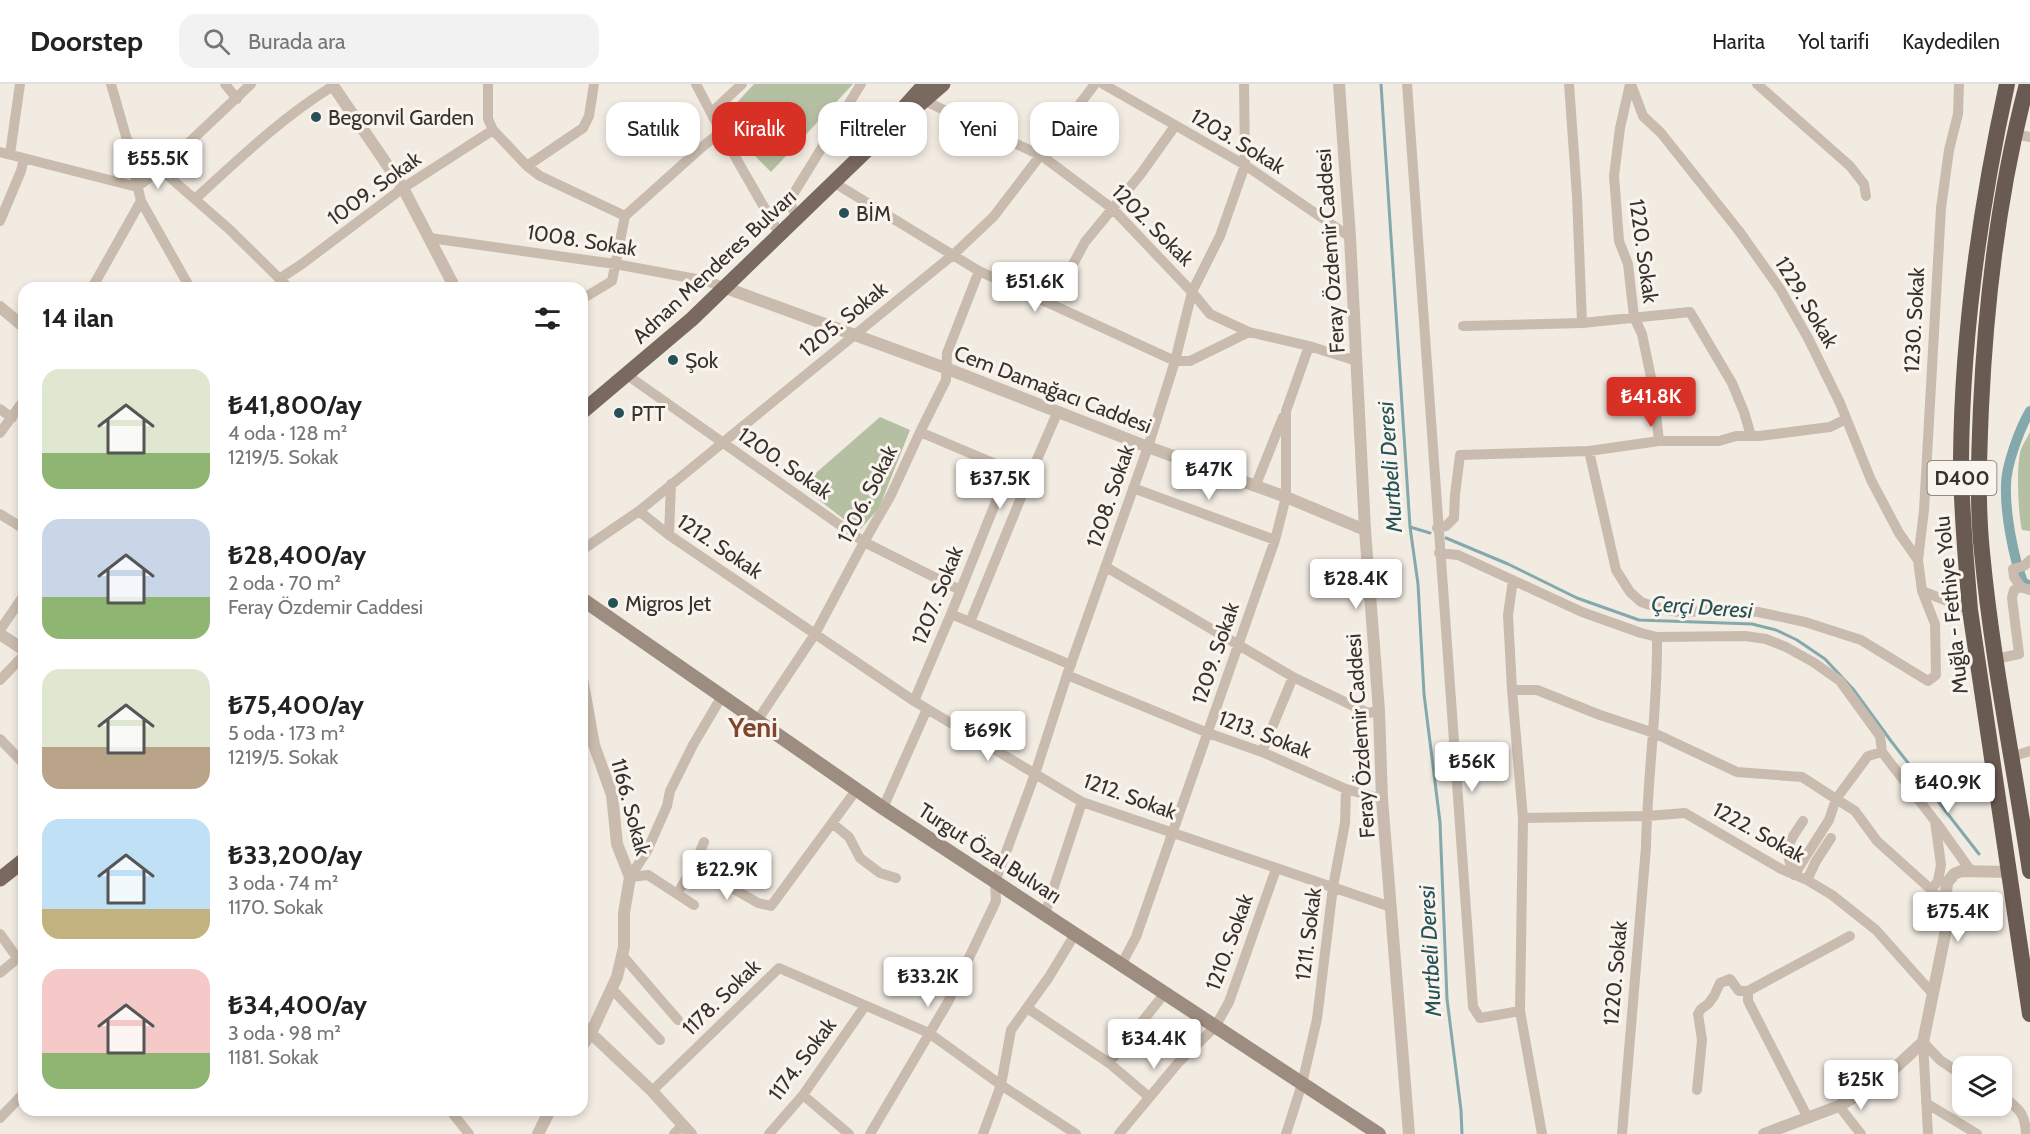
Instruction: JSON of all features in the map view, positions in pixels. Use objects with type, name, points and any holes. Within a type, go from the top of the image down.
[{"type":"highway","name":"Muğla - Fethiye Yolu","points":[[2007,84],[1984,201],[1971,288],[1965,355],[1961,460],[1964,545],[1970,610],[2030,1014]]},
{"type":"highway","name":"Muğla - Fethiye Yolu","points":[[2027,84],[2023,136],[2000,215],[1989,293],[1983,356],[1979,465],[1982,550],[1996,659],[2028,847],[2030,871]]},
{"type":"main road","name":"Adnan Menderes Bulvarı","points":[[909,102],[925,84]]},
{"type":"main road","name":"Adnan Menderes Bulvarı","points":[[925,101],[943,84]]},
{"type":"main road","name":"Adnan Menderes Bulvarı","points":[[588,407],[726,288],[860,156]]},
{"type":"main road","name":"Turgut Özal Bulvarı","points":[[588,603],[883,808],[1379,1134]]},
{"type":"main road","points":[[0,879],[18,865]]},
{"type":"street","points":[[20,84],[5,153],[137,187]]},
{"type":"street","points":[[111,84],[141,201],[187,282]]},
{"type":"street","points":[[225,84],[237,99]]},
{"type":"street","points":[[137,187],[161,169],[251,84]]},
{"type":"street","points":[[488,84],[488,119],[492,130],[527,166],[540,176],[625,216]]},
{"type":"street","points":[[527,166],[583,128],[589,116],[594,84]]},
{"type":"street","points":[[696,84],[712,112]]},
{"type":"street","points":[[723,102],[742,84]]},
{"type":"street","points":[[797,218],[789,201],[861,84]]},
{"type":"street","name":"1205. Sokak","points":[[1082,102],[1095,84]]},
{"type":"street","name":"1203. Sokak","points":[[1103,84],[1245,165],[1350,237]]},
{"type":"street","name":"1208. Sokak","points":[[870,1134],[948,1002],[996,901],[995,882],[1035,774],[1069,670],[1148,447],[1175,361],[1192,292],[1220,236],[1245,165],[1244,84]]},
{"type":"street","name":"Feray Özdemir Caddesi","points":[[1339,84],[1350,237],[1365,530],[1379,711],[1382,799],[1409,1134]]},
{"type":"street","points":[[1407,84],[1473,1008],[1480,1018],[1520,1011]]},
{"type":"street","points":[[1569,84],[1582,323]]},
{"type":"street","name":"1220. Sokak","points":[[1630,84],[1620,128],[1614,176],[1619,241],[1628,264],[1634,317],[1642,334],[1653,387],[1659,441]]},
{"type":"street","name":"1229. Sokak","points":[[1630,84],[1643,116],[1661,133],[1739,231],[1780,289],[1808,338],[1846,419],[1871,480],[1899,533],[1918,560]]},
{"type":"street","points":[[1757,84],[1850,166],[1864,184],[1866,196]]},
{"type":"street","name":"1230. Sokak","points":[[1918,560],[1924,510],[1941,208],[1949,150],[1958,114],[1959,84]]},
{"type":"street","points":[[195,199],[292,113],[333,85],[403,188],[452,282]]},
{"type":"street","name":"1202. Sokak","points":[[925,101],[1030,150]]},
{"type":"street","points":[[1045,302],[1071,268],[1085,242],[1140,175],[1175,126]]},
{"type":"street","name":"1009. Sokak","points":[[279,279],[403,188],[492,130]]},
{"type":"street","points":[[588,295],[612,281],[625,216],[712,139]]},
{"type":"street","points":[[127,140],[229,229],[282,282]]},
{"type":"street","points":[[735,156],[780,235]]},
{"type":"street","name":"1202. Sokak","points":[[1042,156],[1113,209],[1210,314],[1249,332],[1309,346],[1357,361]]},
{"type":"street","name":"1205. Sokak","points":[[588,546],[639,512],[954,254],[994,216],[1042,156]]},
{"type":"street","points":[[0,221],[21,171],[24,158]]},
{"type":"street","points":[[833,182],[980,271],[1175,361],[1190,361],[1249,332]]},
{"type":"street","points":[[95,282],[141,201]]},
{"type":"street","name":"1008. Sokak","points":[[430,238],[615,264],[707,281],[726,288]]},
{"type":"street","name":"1206. Sokak","points":[[757,721],[815,634],[891,495],[946,380],[947,353],[980,271]]},
{"type":"street","name":"Cem Damağacı Caddesi","points":[[726,288],[1286,497],[1365,530]]},
{"type":"street","points":[[0,307],[18,322]]},
{"type":"street","points":[[1463,326],[1582,323],[1690,312],[1732,383],[1744,412],[1750,436]]},
{"type":"street","name":"1209. Sokak","points":[[1121,965],[1136,937],[1275,540],[1286,497],[1286,411],[1309,346]]},
{"type":"street","name":"1200. Sokak","points":[[627,375],[864,542],[960,590]]},
{"type":"street","points":[[0,409],[12,418]]},
{"type":"street","points":[[0,433],[18,409]]},
{"type":"street","name":"1207. Sokak","points":[[970,622],[1058,411]]},
{"type":"street","points":[[1255,487],[1286,411]]},
{"type":"street","points":[[1437,528],[1446,526],[1454,518],[1460,455],[1589,451],[1659,441],[1719,441],[1736,436],[1830,427],[1846,419]]},
{"type":"street","points":[[920,432],[1029,478]]},
{"type":"street","points":[[1589,451],[1616,570],[1630,592],[1641,602],[1662,609],[1684,613],[1717,608],[1758,612],[1805,622],[1861,640],[1928,681],[1936,675],[1935,624],[1922,591],[1918,560]]},
{"type":"street","name":"1207. Sokak","points":[[914,701],[1009,469]]},
{"type":"street","points":[[669,535],[671,484]]},
{"type":"street","points":[[1133,488],[1275,540]]},
{"type":"street","name":"1212. Sokak","points":[[639,512],[669,535],[914,701],[1082,802],[1391,907]]},
{"type":"street","points":[[0,514],[18,525]]},
{"type":"street","points":[[1439,553],[1458,555],[1582,612],[1657,637],[1745,636],[1766,639],[1814,662],[1840,681],[1880,736],[1882,752],[1921,800],[1971,871]]},
{"type":"street","points":[[2022,565],[2014,577],[2026,589]]},
{"type":"street","points":[[1106,567],[1293,677],[1368,713],[1379,711]]},
{"type":"street","points":[[1513,580],[1508,615],[1523,818],[1520,1011],[1542,1134]]},
{"type":"street","points":[[1996,659],[2019,654],[2012,598],[2014,591],[2026,589]]},
{"type":"street","points":[[1922,591],[1970,610]]},
{"type":"street","points":[[0,630],[18,604]]},
{"type":"street","points":[[951,614],[1069,670]]},
{"type":"street","points":[[0,634],[18,646]]},
{"type":"street","name":"1220. Sokak","points":[[1622,1134],[1646,848],[1658,677],[1657,637]]},
{"type":"street","points":[[0,680],[18,661]]},
{"type":"street","name":"1213. Sokak","points":[[1069,670],[1208,733],[1262,752],[1346,789],[1382,799]]},
{"type":"street","points":[[1262,752],[1293,677]]},
{"type":"street","points":[[1512,690],[1537,690],[1654,733],[1737,772],[1802,777],[1855,811],[1877,841],[1945,902]]},
{"type":"street","points":[[630,877],[647,851],[667,806],[670,792],[693,745],[722,696]]},
{"type":"street","points":[[883,808],[927,709]]},
{"type":"street","name":"1166. Sokak","points":[[588,712],[594,745],[612,795],[617,844],[630,877],[624,914],[622,955],[612,988],[588,1026]]},
{"type":"street","points":[[0,741],[18,758]]},
{"type":"street","points":[[2011,757],[2030,751]]},
{"type":"street","points":[[1794,875],[1829,820],[1836,799],[1868,756],[1882,752]]},
{"type":"street","points":[[694,866],[758,903],[771,906],[857,789]]},
{"type":"street","name":"1211. Sokak","points":[[1286,1134],[1302,1084],[1317,1019],[1333,887],[1346,823],[1346,789]]},
{"type":"street","points":[[1045,914],[1082,802]]},
{"type":"street","name":"1222. Sokak","points":[[1523,818],[1647,816],[1684,813],[1832,895],[1876,930],[1933,994]]},
{"type":"street","points":[[1931,890],[1938,881],[1941,865],[1935,820]]},
{"type":"street","points":[[1794,875],[1787,858],[1787,846],[1803,821]]},
{"type":"street","points":[[832,823],[849,837],[860,858],[880,873],[896,878]]},
{"type":"street","points":[[1807,880],[1831,838]]},
{"type":"street","points":[[677,894],[694,866],[704,842]]},
{"type":"street","name":"1210. Sokak","points":[[1119,1134],[1178,1063],[1215,1027],[1229,1002],[1276,869]]},
{"type":"street","points":[[1928,1134],[1923,1042],[1947,925],[1945,902],[1947,883],[1954,874],[1961,871],[2010,872]]},
{"type":"street","points":[[630,877],[648,875],[694,905]]},
{"type":"street","points":[[0,934],[18,953]]},
{"type":"street","points":[[983,1134],[1001,1085],[1011,1030],[1075,934]]},
{"type":"street","points":[[1697,1090],[1702,1040],[1698,1014],[1708,1004],[1720,983],[1730,980],[1739,991],[1748,991],[1850,936]]},
{"type":"street","points":[[622,955],[678,1020]]},
{"type":"street","points":[[0,973],[18,958]]},
{"type":"street","name":"1178. Sokak","points":[[651,1091],[779,968],[929,1033],[1001,1085],[1076,1134]]},
{"type":"street","points":[[612,988],[660,1040]]},
{"type":"street","points":[[1748,991],[1748,1001],[1808,1118]]},
{"type":"street","points":[[1109,1063],[1165,993]]},
{"type":"street","name":"1174. Sokak","points":[[769,1134],[803,1095],[865,1006]]},
{"type":"street","points":[[1027,1008],[1109,1063],[1149,1097]]},
{"type":"street","points":[[588,1031],[651,1091],[682,1131]]},
{"type":"street","points":[[1923,1042],[1952,1069]]},
{"type":"street","points":[[1764,1134],[1839,1106],[1881,1081],[1923,1042]]},
{"type":"street","points":[[803,1095],[849,1134]]},
{"type":"street","points":[[1,1116],[18,1099]]},
{"type":"street","points":[[2012,1102],[2018,1107],[2026,1122],[2026,1134]]},
{"type":"street","points":[[1926,1103],[1977,1134]]},
{"type":"street","points":[[1839,1106],[1861,1134]]},
{"type":"street","points":[[455,1116],[469,1134]]},
{"type":"street","points":[[538,1134],[547,1116]]},
{"type":"green space","points":[[754,84],[853,84],[836,102],[818,102],[818,122],[806,134],[806,102],[737,102]]},
{"type":"green space","points":[[755,156],[786,156],[771,172]]},
{"type":"green space","points":[[880,417],[910,430],[879,508],[859,531],[801,486]]},
{"type":"green space","points":[[2030,432],[2030,531],[2022,530],[2018,477],[2019,456]]},
{"type":"waterway","name":"Murtbeli Deresi","points":[[1381,84],[1410,527],[1418,584],[1424,694],[1440,822],[1447,999],[1462,1134]]},
{"type":"waterway","points":[[2030,411],[2014,447],[2006,485],[2008,521],[2013,547],[2023,582],[2030,586]]},
{"type":"waterway","name":"Çerçi Deresi","points":[[1410,527],[1430,533]]},
{"type":"waterway","name":"Çerçi Deresi","points":[[1446,538],[1508,564],[1577,598],[1639,620],[1752,624],[1776,630],[1797,640],[1825,659],[1853,689],[1979,854]]},
{"type":"place","name":"Begonvil Garden","points":[[316,117]]},
{"type":"place","name":"BİM","points":[[844,213]]},
{"type":"place","name":"Şok","points":[[673,360]]},
{"type":"place","name":"PTT","points":[[619,413]]},
{"type":"place","name":"Migros Jet","points":[[613,603]]},
{"type":"district","name":"Yeni","points":[[753,727]]}]
